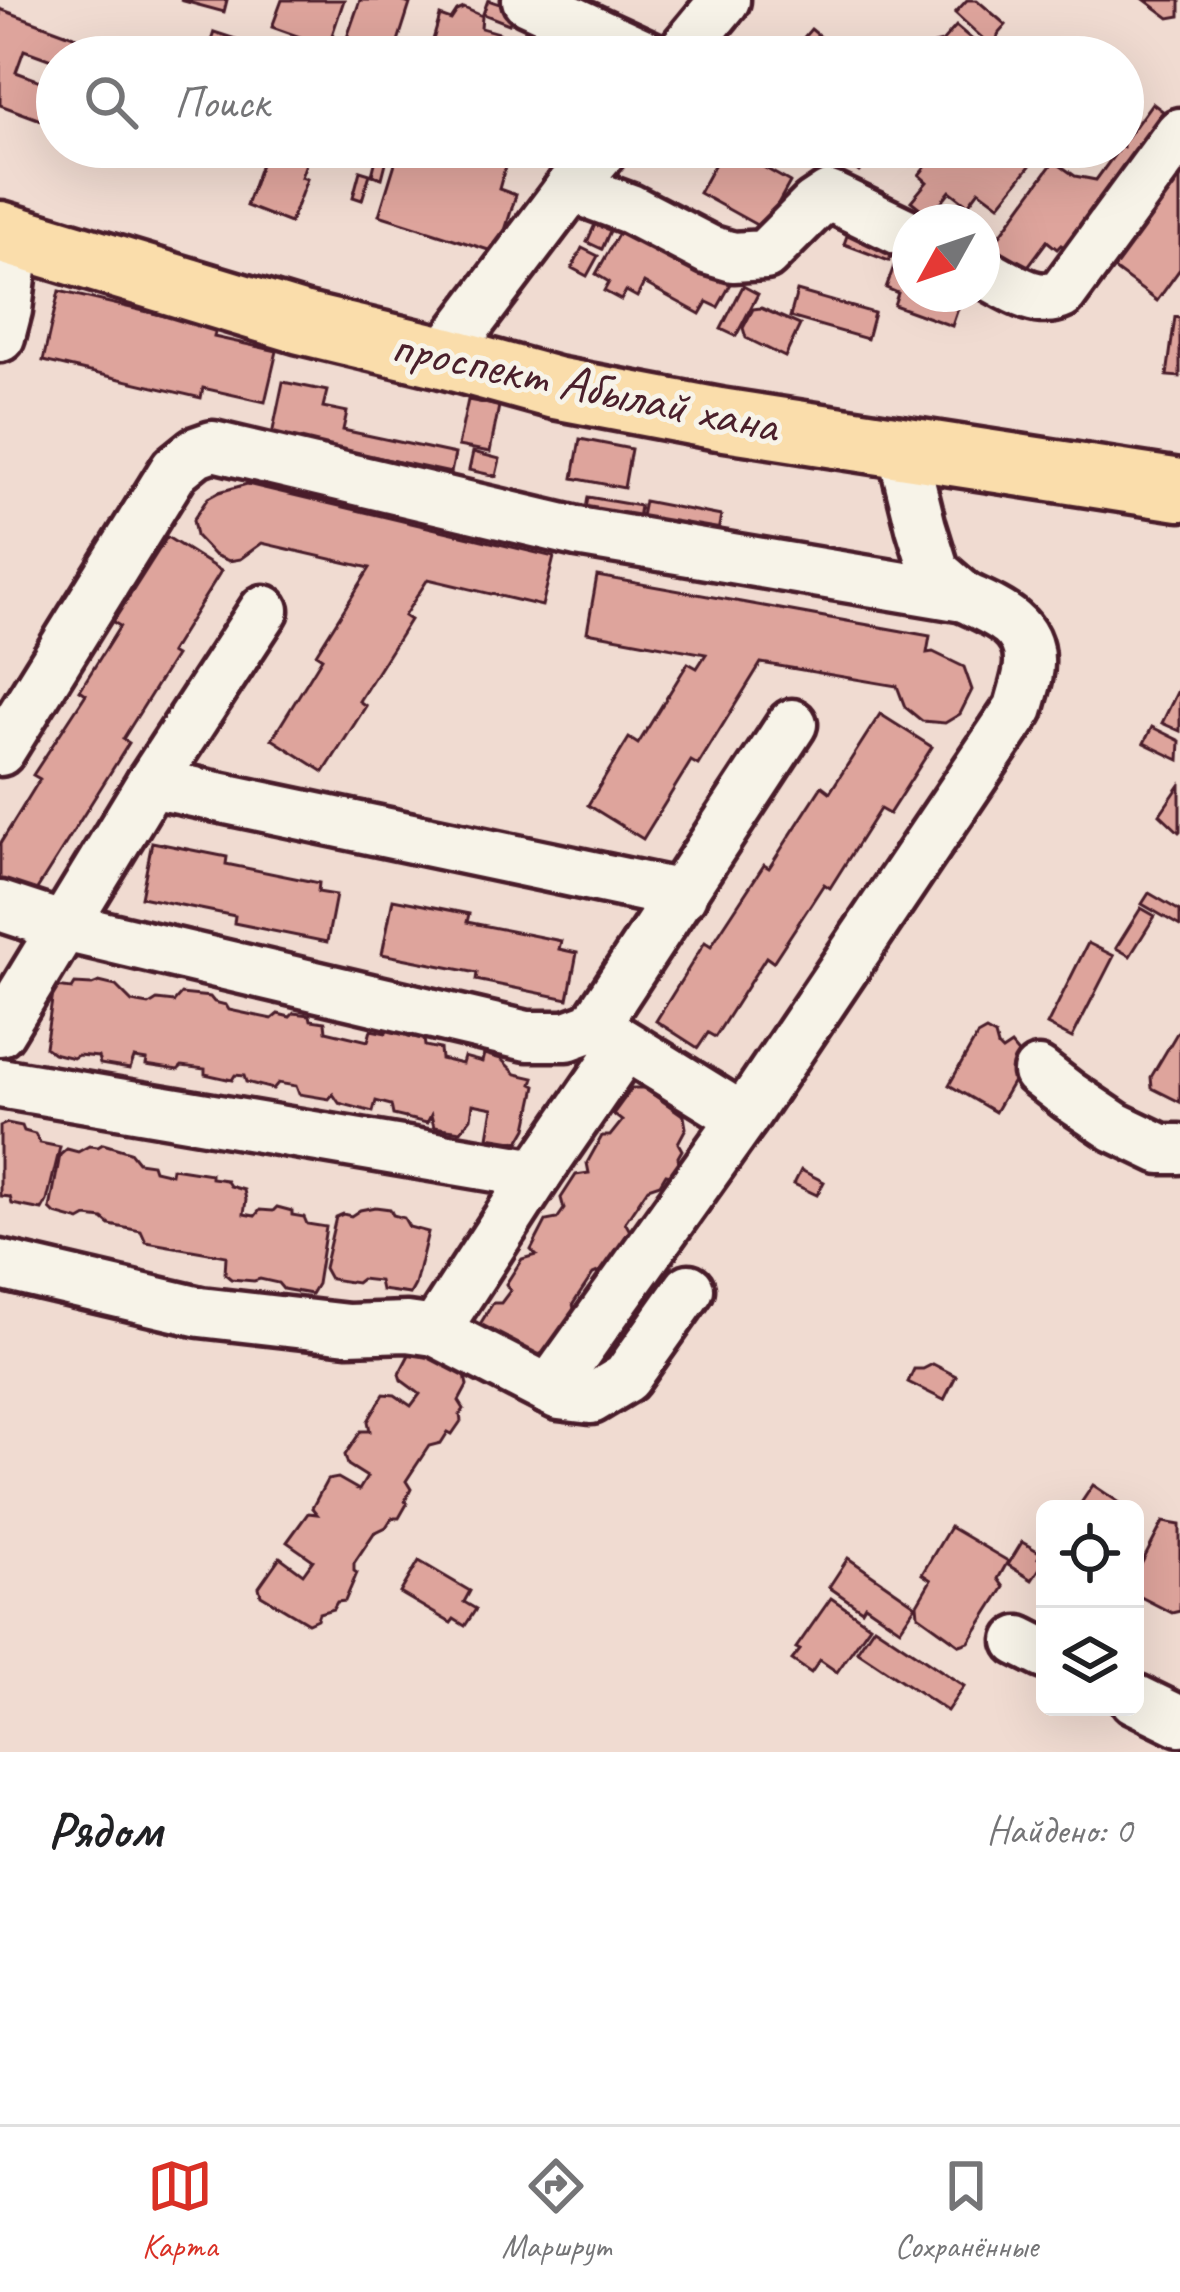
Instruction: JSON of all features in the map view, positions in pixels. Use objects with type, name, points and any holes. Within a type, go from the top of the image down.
[{"type":"main road","name":"проспект Абылай хана","points":[[8,235],[301,323],[555,388],[719,419],[1180,490]]},
{"type":"street","points":[[527,0],[605,36]]},
{"type":"street","points":[[695,36],[725,0]]},
{"type":"street","points":[[1000,280],[1034,298],[1050,300],[1062,293],[1180,133]]},
{"type":"street","points":[[442,357],[587,168]]},
{"type":"street","points":[[571,187],[733,257],[765,255],[829,196],[892,226]]},
{"type":"street","points":[[0,338],[7,310],[8,235]]},
{"type":"street","points":[[0,751],[175,470],[196,452],[213,446],[577,532],[964,598],[1019,627],[1030,659],[1018,708],[743,1118],[549,1390]]},
{"type":"street","points":[[902,446],[935,572],[964,598]]},
{"type":"street","points":[[0,1031],[264,610]]},
{"type":"street","points":[[435,1331],[536,1174],[682,895],[792,724]]},
{"type":"street","points":[[152,783],[682,895]]},
{"type":"street","points":[[0,907],[64,927],[527,1036],[609,1036],[743,1118]]},
{"type":"street","points":[[1039,1072],[1115,1127],[1161,1149],[1180,1149]]},
{"type":"street","points":[[0,1083],[536,1174]]},
{"type":"street","points":[[0,1265],[200,1312],[348,1329],[435,1331],[559,1395],[591,1399],[626,1378],[688,1289]]},
{"type":"street","points":[[1144,1703],[1180,1721]]},
{"type":"building","points":[[180,0],[227,0],[224,12]]},
{"type":"building","points":[[282,0],[344,0],[332,36],[297,36],[272,27]]},
{"type":"building","points":[[360,0],[410,4],[400,36],[348,36]]},
{"type":"building","points":[[488,0],[515,9],[509,24],[483,14]]},
{"type":"building","points":[[967,0],[977,0],[1006,25],[998,36],[980,36],[955,13]]},
{"type":"building","points":[[1145,0],[1180,0],[1180,16],[1169,18]]},
{"type":"building","points":[[464,8],[482,16],[481,28],[498,36],[434,36],[440,16],[451,20]]},
{"type":"building","points":[[0,9],[74,36],[36,36],[36,54],[24,50],[16,72],[36,79],[36,118],[0,105]]},
{"type":"building","points":[[956,26],[968,36],[947,36]]},
{"type":"building","points":[[1152,103],[1176,121],[1144,163],[1144,114]]},
{"type":"building","points":[[1180,164],[1180,269],[1157,301],[1107,264]]},
{"type":"building","points":[[260,168],[304,168],[301,177],[307,179],[290,223],[246,206]]},
{"type":"building","points":[[374,168],[385,168],[382,178],[372,175]]},
{"type":"building","points":[[394,168],[505,168],[499,189],[516,195],[498,253],[379,215]]},
{"type":"building","points":[[713,168],[765,168],[790,182],[764,229],[699,193]]},
{"type":"building","points":[[924,168],[1028,168],[1000,204],[979,190],[969,204],[950,191],[940,204],[915,204],[911,201],[927,182],[919,175]]},
{"type":"building","points":[[1049,168],[1064,168],[1096,180],[1105,168],[1140,168],[1075,254],[1047,241],[1026,269],[1000,250],[1000,235]]},
{"type":"building","points":[[360,171],[370,174],[362,200],[353,197]]},
{"type":"building","points":[[598,218],[613,224],[602,249],[587,242]]},
{"type":"building","points":[[625,222],[732,282],[718,307],[707,302],[700,314],[644,283],[637,297],[626,291],[621,300],[604,291],[609,282],[596,274]]},
{"type":"building","points":[[852,222],[892,237],[892,253],[889,261],[844,244]]},
{"type":"building","points":[[582,248],[598,256],[587,276],[572,268]]},
{"type":"building","points":[[743,286],[758,294],[736,336],[721,329]]},
{"type":"building","points":[[59,291],[216,328],[214,337],[277,351],[265,402],[203,388],[201,398],[43,361]]},
{"type":"building","points":[[797,291],[874,313],[867,339],[790,317]]},
{"type":"building","points":[[753,309],[800,325],[785,357],[746,338],[743,328]]},
{"type":"building","points":[[913,312],[957,312],[952,326]]},
{"type":"building","points":[[1175,317],[1180,318],[1180,377],[1167,376]]},
{"type":"building","points":[[283,382],[327,391],[323,407],[347,412],[343,430],[455,454],[451,473],[272,435]]},
{"type":"building","points":[[468,400],[499,406],[490,452],[458,446]]},
{"type":"building","points":[[580,439],[631,449],[624,488],[573,478]]},
{"type":"building","points":[[473,452],[500,459],[496,476],[469,470]]},
{"type":"building","points":[[247,484],[554,557],[542,606],[428,579],[404,616],[410,620],[359,701],[366,706],[324,772],[272,739],[322,658],[316,654],[370,568],[262,543],[240,559],[229,561],[214,555],[196,536],[193,520],[208,498]]},
{"type":"building","points":[[588,497],[640,506],[638,518],[586,509]]},
{"type":"building","points":[[644,501],[721,516],[716,541],[639,527]]},
{"type":"building","points":[[167,537],[221,571],[123,739],[129,743],[27,905],[0,888],[0,844],[40,779],[33,775],[86,694],[80,690],[120,626],[113,622]]},
{"type":"building","points":[[597,576],[930,636],[927,653],[964,667],[972,690],[960,714],[945,723],[922,721],[905,707],[897,686],[761,663],[698,765],[691,761],[643,839],[588,805],[629,738],[638,744],[688,663],[697,668],[706,654],[587,632]]},
{"type":"building","points":[[1180,686],[1180,731],[1162,723]]},
{"type":"building","points":[[880,714],[932,747],[889,814],[880,809],[830,888],[824,884],[773,962],[766,957],[715,1037],[708,1033],[698,1048],[656,1021],[705,942],[711,946],[822,786],[830,792]]},
{"type":"building","points":[[1152,727],[1180,741],[1179,760],[1144,743]]},
{"type":"building","points":[[1180,785],[1180,831],[1179,832],[1160,814]]},
{"type":"building","points":[[152,842],[227,857],[226,864],[319,883],[318,892],[336,895],[327,942],[234,923],[235,916],[141,897]]},
{"type":"building","points":[[1149,893],[1180,911],[1180,926],[1142,904]]},
{"type":"building","points":[[393,899],[469,914],[467,922],[561,941],[559,949],[577,953],[568,999],[476,980],[477,973],[382,954]]},
{"type":"building","points":[[1141,908],[1155,916],[1130,956],[1116,948]]},
{"type":"building","points":[[1088,943],[1114,956],[1072,1038],[1047,1025]]},
{"type":"building","points":[[75,984],[116,986],[132,1002],[174,1002],[181,994],[210,997],[229,1010],[272,1019],[278,1014],[310,1015],[311,1020],[325,1022],[326,1031],[368,1041],[371,1030],[386,1033],[387,1027],[409,1032],[409,1036],[424,1039],[425,1046],[440,1049],[441,1059],[462,1064],[464,1057],[482,1062],[484,1054],[501,1059],[516,1074],[534,1078],[527,1128],[519,1142],[488,1137],[493,1108],[473,1104],[471,1118],[461,1131],[434,1127],[431,1115],[427,1123],[393,1115],[391,1105],[376,1101],[373,1112],[339,1103],[333,1094],[329,1099],[299,1094],[296,1086],[278,1083],[273,1089],[246,1082],[244,1076],[235,1075],[232,1080],[205,1074],[205,1069],[182,1066],[178,1070],[134,1058],[130,1069],[100,1064],[98,1057],[53,1053],[45,1047],[54,987],[72,989]]},
{"type":"building","points":[[1180,1028],[1180,1102],[1152,1088],[1151,1077]]},
{"type":"building","points":[[986,1031],[995,1036],[1002,1051],[1011,1045],[1021,1057],[1020,1069],[995,1112],[949,1085],[977,1036]]},
{"type":"building","points":[[632,1088],[644,1088],[684,1116],[679,1163],[660,1184],[648,1188],[625,1222],[630,1231],[618,1259],[593,1274],[573,1304],[576,1317],[551,1350],[535,1360],[477,1329],[493,1303],[501,1303],[510,1291],[506,1284],[522,1259],[536,1255],[531,1250],[546,1221],[557,1219],[564,1209],[561,1198],[576,1175],[589,1173],[587,1163],[602,1136],[610,1136],[622,1121],[613,1114]]},
{"type":"building","points":[[0,1126],[22,1126],[40,1143],[60,1147],[42,1210],[12,1204],[10,1197],[0,1196]]},
{"type":"building","points":[[103,1144],[130,1152],[154,1170],[171,1174],[172,1168],[226,1180],[244,1190],[244,1214],[255,1216],[260,1210],[277,1207],[304,1217],[307,1224],[326,1227],[317,1284],[311,1294],[260,1279],[231,1279],[225,1274],[226,1256],[146,1242],[141,1231],[110,1225],[103,1219],[80,1221],[55,1214],[50,1209],[60,1155],[67,1149],[78,1152]]},
{"type":"building","points":[[801,1170],[824,1182],[817,1195],[794,1184]]},
{"type":"building","points":[[375,1207],[390,1209],[409,1227],[428,1232],[410,1294],[381,1290],[379,1281],[330,1279],[324,1268],[336,1217]]},
{"type":"building","points":[[425,1346],[465,1375],[467,1386],[459,1401],[464,1409],[461,1421],[441,1443],[429,1446],[406,1481],[411,1489],[407,1504],[399,1518],[392,1518],[374,1533],[354,1563],[357,1573],[345,1601],[308,1623],[261,1595],[259,1587],[280,1557],[303,1574],[313,1560],[287,1542],[308,1513],[317,1514],[312,1508],[327,1480],[338,1478],[359,1490],[367,1477],[348,1465],[345,1455],[361,1431],[370,1431],[368,1421],[384,1394],[411,1406],[420,1394],[399,1374],[413,1347]]},
{"type":"building","points":[[933,1364],[956,1376],[944,1400],[908,1382],[914,1369]]},
{"type":"building","points":[[1093,1485],[1116,1500],[1083,1500]]},
{"type":"building","points":[[1163,1522],[1180,1525],[1180,1611],[1172,1613],[1144,1599],[1144,1559]]},
{"type":"building","points":[[950,1527],[1008,1561],[998,1579],[1004,1587],[969,1642],[960,1645],[918,1615],[917,1604],[931,1580],[922,1574]]},
{"type":"building","points":[[1022,1542],[1036,1550],[1032,1580],[1008,1565]]},
{"type":"building","points":[[848,1558],[916,1605],[900,1629],[829,1587]]},
{"type":"building","points":[[419,1561],[470,1591],[464,1602],[476,1609],[465,1626],[454,1619],[451,1623],[400,1593]]},
{"type":"building","points":[[831,1598],[870,1625],[837,1672],[820,1660],[811,1673],[792,1660]]},
{"type":"building","points":[[874,1626],[964,1686],[947,1711],[857,1651]]}]
